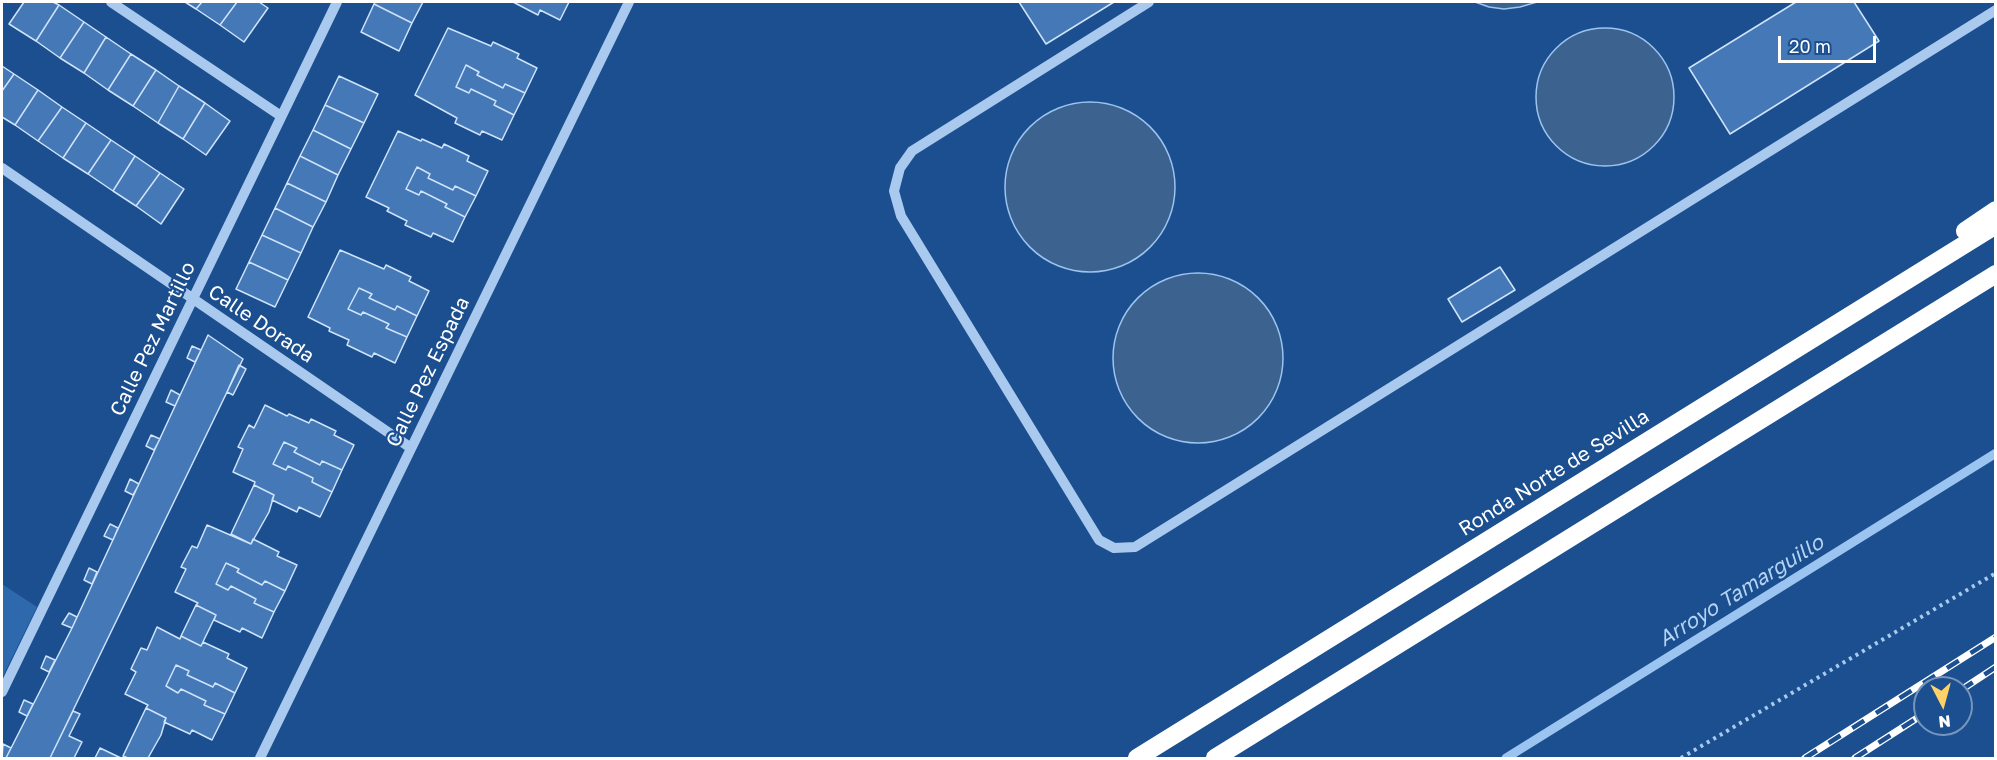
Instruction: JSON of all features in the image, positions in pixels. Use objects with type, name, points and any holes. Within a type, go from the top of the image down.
[{"type":"highway","points":[[1805,344],[1995,210]]},
{"type":"highway","name":"Ronda Norte de Sevilla","points":[[1137,759],[1995,225]]},
{"type":"highway","points":[[1215,759],[1995,274]]},
{"type":"street","points":[[111,2],[281,116]]},
{"type":"street","name":"Calle Pez Martillo","points":[[2,692],[337,2]]},
{"type":"street","name":"Calle Pez Espada","points":[[260,759],[629,2]]},
{"type":"street","points":[[1149,2],[912,151],[900,168],[894,190],[901,216],[1093,530],[1100,540],[1114,548],[1135,548],[1995,10]]},
{"type":"street","name":"Calle Dorada","points":[[2,168],[411,448]]},
{"type":"path","points":[[1681,759],[1995,573]]},
{"type":"shaded area","points":[[1475,2],[1537,2],[1504,9]]},
{"type":"shaded area","points":[[1605,28],[1631,33],[1654,48],[1669,71],[1674,97],[1669,123],[1654,146],[1631,161],[1605,166],[1579,161],[1556,146],[1541,123],[1536,97],[1541,71],[1556,48],[1579,33]]},
{"type":"shaded area","points":[[1090,102],[1107,103],[1123,108],[1150,127],[1169,154],[1174,170],[1174,204],[1169,220],[1150,247],[1123,266],[1107,271],[1090,272],[1073,271],[1057,266],[1030,247],[1011,220],[1006,204],[1005,187],[1006,170],[1011,154],[1030,127],[1057,108],[1073,103]]},
{"type":"shaded area","points":[[1198,273],[1215,274],[1231,279],[1258,298],[1277,325],[1282,341],[1282,375],[1277,391],[1258,418],[1231,437],[1215,442],[1198,443],[1181,442],[1165,437],[1138,418],[1119,391],[1114,375],[1113,358],[1114,341],[1119,325],[1138,298],[1165,279],[1181,274]]},
{"type":"shaded area","points":[[2,584],[37,607],[2,678]]},
{"type":"building","points":[[24,2],[53,2],[59,5],[36,41],[9,24]]},
{"type":"building","points":[[185,2],[202,2],[196,9]]},
{"type":"building","points":[[202,2],[237,2],[220,25],[196,9]]},
{"type":"building","points":[[237,2],[259,2],[268,8],[244,42],[220,25]]},
{"type":"building","points":[[375,2],[423,2],[412,23],[374,4]]},
{"type":"building","points":[[513,2],[569,2],[560,20],[540,10],[538,15]]},
{"type":"building","points":[[1019,2],[1114,2],[1046,44]]},
{"type":"building","points":[[1796,2],[1854,2],[1879,41],[1730,134],[1689,68]]},
{"type":"building","points":[[374,4],[412,23],[399,51],[361,32]]},
{"type":"building","points":[[59,5],[84,22],[60,58],[36,41]]},
{"type":"building","points":[[84,22],[106,37],[84,73],[60,58]]},
{"type":"building","points":[[448,28],[491,46],[493,42],[519,54],[517,58],[537,68],[525,93],[505,84],[503,88],[477,75],[479,72],[466,65],[456,87],[469,93],[471,89],[496,101],[494,105],[514,115],[502,140],[482,131],[480,135],[455,123],[457,118],[415,95]]},
{"type":"building","points":[[106,37],[131,54],[108,90],[84,73]]},
{"type":"building","points":[[131,54],[156,70],[133,106],[108,90]]},
{"type":"building","points":[[466,65],[479,72],[477,75],[503,88],[505,84],[525,93],[514,115],[494,105],[496,101],[471,89],[469,93],[456,87]]},
{"type":"building","points":[[2,66],[14,74],[2,91]]},
{"type":"building","points":[[156,70],[179,86],[158,123],[133,106]]},
{"type":"building","points":[[14,74],[38,90],[15,125],[2,117],[2,91]]},
{"type":"building","points":[[339,76],[378,94],[364,123],[325,105]]},
{"type":"building","points":[[179,86],[205,103],[183,139],[158,123]]},
{"type":"building","points":[[38,90],[62,107],[38,141],[15,125]]},
{"type":"building","points":[[205,103],[230,121],[206,155],[183,139]]},
{"type":"building","points":[[325,105],[364,123],[351,149],[313,130]]},
{"type":"building","points":[[62,107],[86,123],[63,158],[38,141]]},
{"type":"building","points":[[86,123],[111,140],[88,174],[63,158]]},
{"type":"building","points":[[313,130],[351,149],[338,175],[300,156]]},
{"type":"building","points":[[398,131],[442,148],[444,144],[469,156],[467,161],[488,171],[476,196],[455,186],[453,190],[428,178],[430,174],[417,167],[406,189],[419,195],[421,191],[447,204],[445,207],[465,217],[453,242],[433,233],[431,237],[405,225],[407,221],[387,211],[389,208],[366,197]]},
{"type":"building","points":[[111,140],[135,156],[113,191],[88,174]]},
{"type":"building","points":[[135,156],[160,173],[136,206],[113,191]]},
{"type":"building","points":[[300,156],[338,175],[326,202],[287,183]]},
{"type":"building","points":[[417,167],[430,174],[428,178],[453,190],[455,186],[476,196],[465,217],[445,207],[447,204],[421,191],[419,195],[406,189]]},
{"type":"building","points":[[160,173],[184,189],[161,224],[136,206]]},
{"type":"building","points":[[287,183],[326,202],[313,227],[275,208]]},
{"type":"building","points":[[275,208],[313,227],[301,253],[262,235]]},
{"type":"building","points":[[262,235],[301,253],[288,280],[249,262]]},
{"type":"building","points":[[340,250],[384,269],[386,265],[411,277],[409,281],[429,291],[417,316],[397,306],[395,310],[369,298],[372,294],[359,288],[348,309],[361,315],[363,312],[389,324],[386,328],[407,337],[395,363],[374,353],[372,357],[347,345],[349,340],[329,331],[330,328],[308,317]]},
{"type":"building","points":[[249,262],[288,280],[275,307],[236,289]]},
{"type":"building","points":[[1500,267],[1515,290],[1462,322],[1448,299]]},
{"type":"building","points":[[359,288],[372,294],[369,298],[395,310],[397,306],[417,316],[407,337],[386,328],[389,324],[363,312],[361,315],[348,309]]},
{"type":"building","points":[[208,335],[243,359],[50,758],[6,758],[72,628]]},
{"type":"building","points":[[192,346],[201,350],[195,362],[187,358]]},
{"type":"building","points":[[239,365],[246,369],[233,395],[227,392]]},
{"type":"building","points":[[171,390],[180,395],[175,406],[166,402]]},
{"type":"building","points":[[265,405],[287,416],[289,414],[309,423],[311,419],[336,431],[334,435],[354,445],[342,470],[322,461],[320,465],[294,452],[297,448],[284,442],[273,464],[286,470],[288,466],[313,478],[312,482],[332,492],[320,517],[299,507],[297,512],[272,500],[274,495],[254,485],[255,482],[233,472],[243,449],[238,447],[249,425],[254,428]]},
{"type":"building","points":[[151,435],[160,439],[154,450],[146,446]]},
{"type":"building","points":[[284,442],[297,448],[294,452],[320,465],[322,461],[342,470],[332,492],[312,482],[313,478],[288,466],[286,470],[273,464]]},
{"type":"building","points":[[130,479],[139,484],[133,495],[125,491]]},
{"type":"building","points":[[254,485],[274,495],[269,512],[251,544],[231,534]]},
{"type":"building","points":[[110,524],[118,528],[113,540],[104,536]]},
{"type":"building","points":[[207,525],[251,544],[253,539],[279,552],[277,556],[297,565],[285,591],[265,581],[262,585],[237,572],[239,569],[226,563],[216,584],[228,590],[231,586],[256,599],[254,603],[274,612],[262,638],[242,628],[240,632],[214,620],[216,615],[175,592],[186,569],[181,567],[192,546],[197,548]]},
{"type":"building","points":[[226,563],[239,569],[237,572],[262,585],[265,581],[285,591],[274,612],[254,603],[256,599],[231,586],[228,590],[216,584]]},
{"type":"building","points":[[89,568],[97,572],[92,584],[84,580]]},
{"type":"building","points":[[196,605],[216,615],[201,646],[181,636]]},
{"type":"building","points":[[69,613],[77,617],[72,628],[62,624]]},
{"type":"building","points":[[157,627],[180,639],[181,636],[201,646],[203,642],[229,654],[227,658],[247,668],[235,693],[215,683],[213,687],[187,675],[189,671],[176,665],[166,686],[178,693],[181,689],[206,701],[204,705],[225,714],[212,740],[192,730],[190,734],[164,722],[166,718],[146,708],[148,705],[125,694],[136,672],[131,669],[141,648],[147,650]]},
{"type":"building","points":[[46,656],[55,660],[49,672],[41,668]]},
{"type":"building","points":[[176,665],[189,671],[187,675],[213,687],[215,683],[235,693],[225,714],[204,705],[206,701],[181,689],[178,693],[166,686]]},
{"type":"building","points":[[24,700],[33,704],[27,716],[19,712]]},
{"type":"building","points":[[146,708],[166,718],[161,735],[148,758],[123,756]]},
{"type":"building","points":[[73,711],[80,714],[69,736],[82,742],[74,758],[50,758]]},
{"type":"building","points":[[3,744],[11,748],[6,758],[2,758]]},
{"type":"building","points":[[100,748],[121,758],[95,758]]},
{"type":"waterway","name":"Arroyo Tamarguillo","points":[[1506,758],[1996,453]]},
{"type":"railway","points":[[1805,758],[1996,637]]},
{"type":"railway","points":[[1973,682],[1996,667]]},
{"type":"railway","points":[[1855,758],[1913,721]]}]
